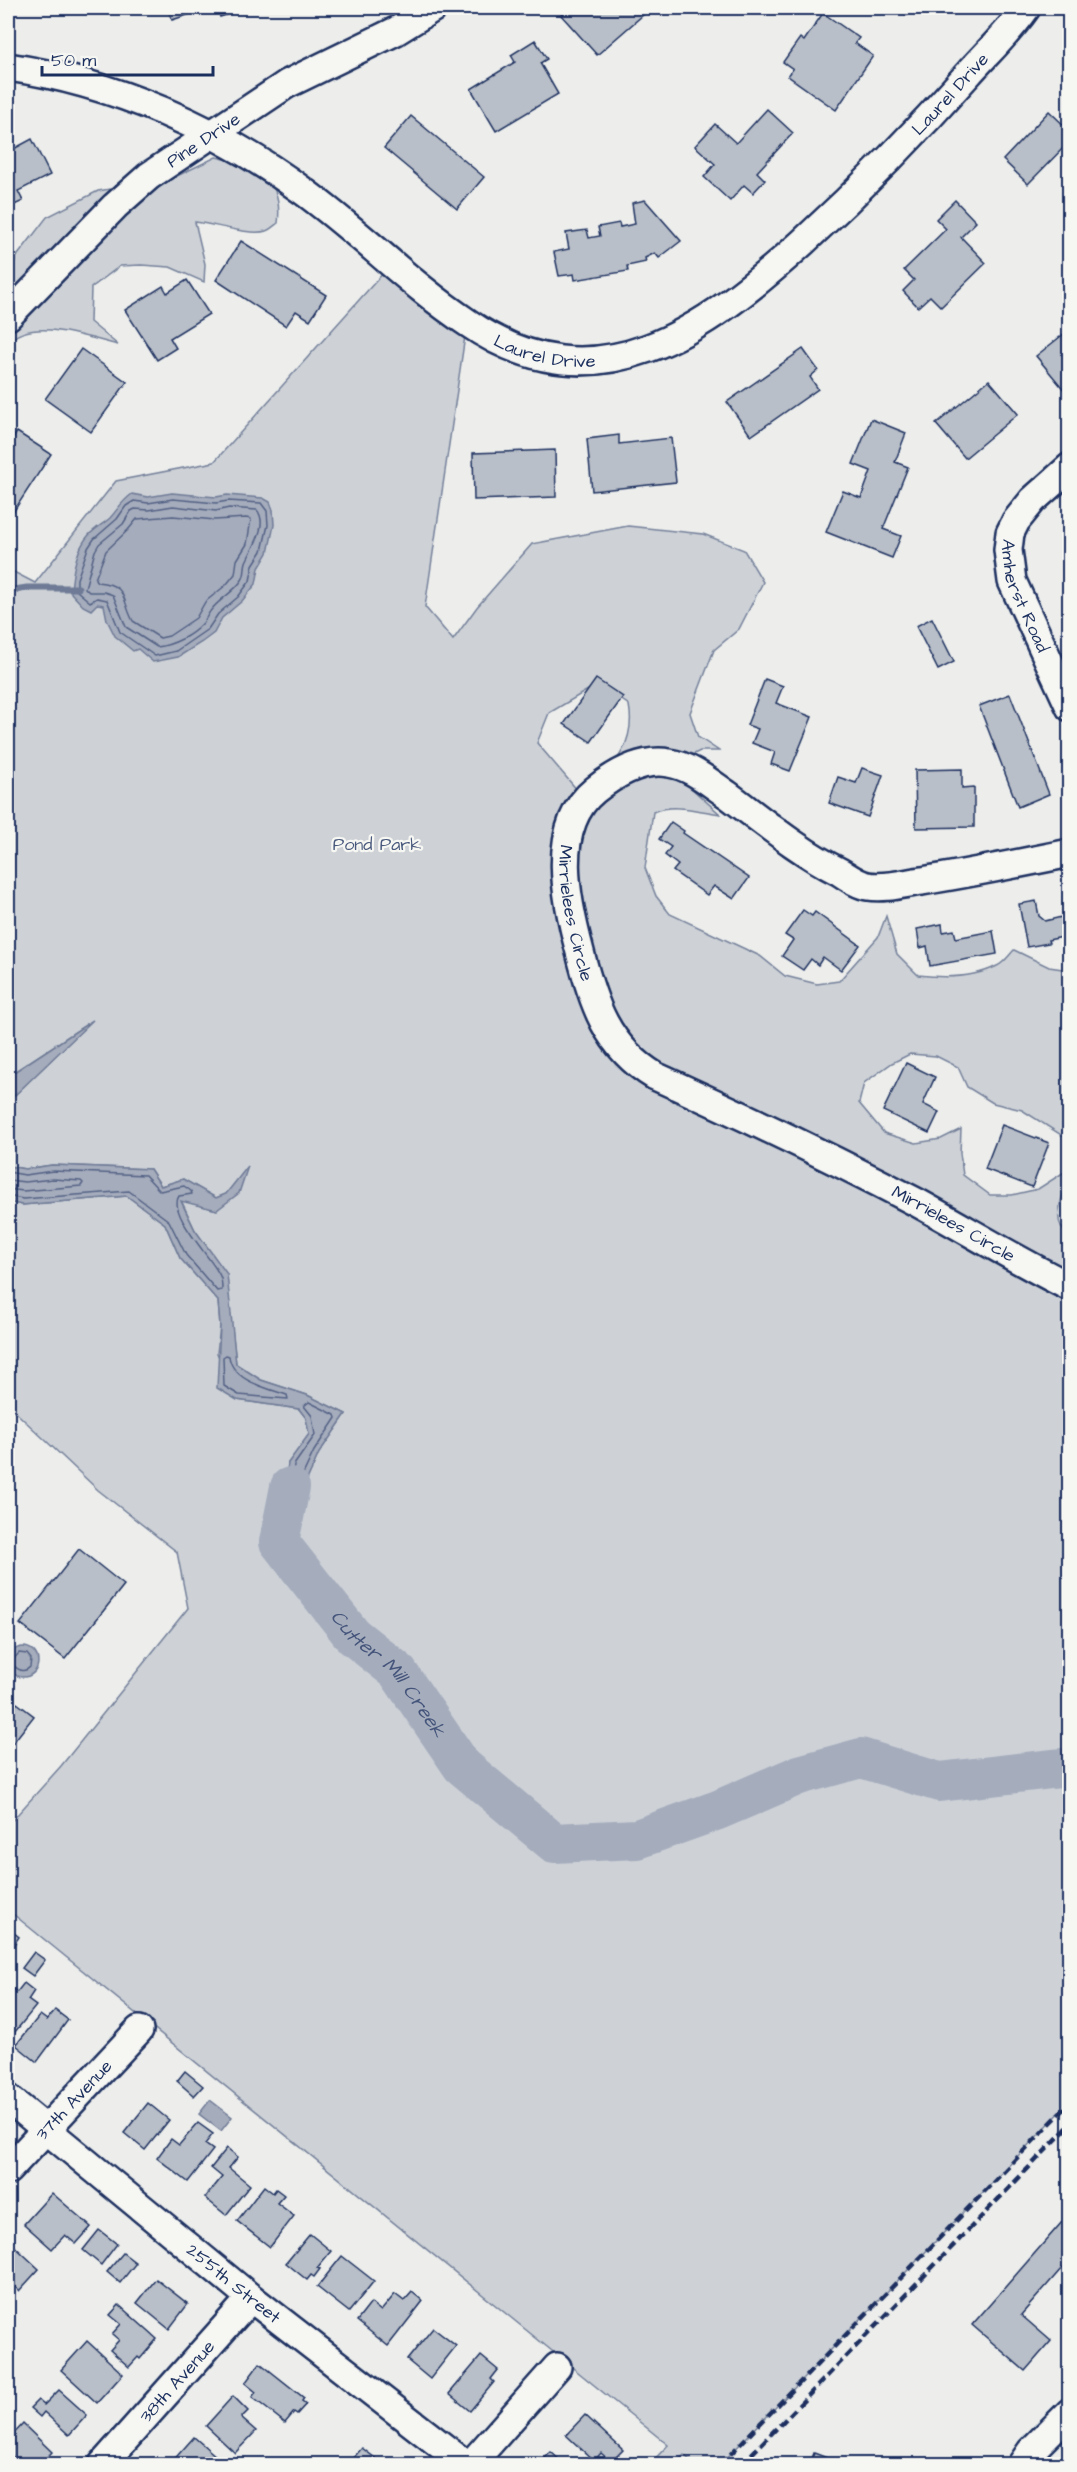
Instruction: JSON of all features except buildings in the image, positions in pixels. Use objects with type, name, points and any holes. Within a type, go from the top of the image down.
[{"type":"street","name":"Pine Drive","points":[[8,316],[132,190],[167,163],[287,84],[396,31],[433,8]]},
{"type":"street","name":"Laurel Drive","points":[[8,67],[62,77],[121,94],[210,135],[261,163],[303,191],[434,299],[471,326],[519,350],[565,362],[598,362],[640,351],[698,324],[756,284],[836,212],[910,140],[1026,8]]},
{"type":"street","name":"Amherst Road","points":[[1070,467],[1033,500],[1016,521],[1010,533],[1008,550],[1012,581],[1070,707]]},
{"type":"street","name":"Mirrielees Circle","points":[[1070,853],[961,875],[886,886],[867,886],[824,864],[697,773],[669,762],[645,764],[611,777],[584,799],[573,818],[564,847],[569,905],[586,976],[600,1017],[624,1051],[640,1066],[655,1076],[804,1144],[920,1205],[1028,1267],[1070,1287]]},
{"type":"street","name":"37th Avenue","points":[[8,2170],[139,2030]]},
{"type":"street","name":"255th Street","points":[[8,2098],[251,2298],[465,2464]]},
{"type":"street","name":"38th Avenue","points":[[103,2464],[251,2298]]},
{"type":"street","points":[[471,2464],[558,2367]]},
{"type":"street","points":[[1022,2464],[1031,2451],[1070,2412]]},
{"type":"green space","points":[[216,157],[249,164],[267,177],[277,198],[278,223],[268,230],[259,232],[195,222],[205,264],[204,282],[170,267],[120,266],[91,288],[90,322],[118,345],[77,334],[46,330],[19,334],[8,342],[8,275],[18,255],[47,217],[98,191],[171,179]]},
{"type":"green space","name":"Pond Park","points":[[385,271],[466,329],[425,607],[453,640],[477,607],[532,544],[628,526],[703,534],[744,550],[763,582],[739,629],[714,650],[690,713],[698,737],[719,751],[700,751],[690,756],[684,775],[690,787],[720,814],[678,808],[653,812],[645,868],[656,896],[670,914],[760,956],[785,976],[817,984],[839,981],[878,937],[886,916],[897,954],[918,975],[948,977],[978,973],[1000,965],[1014,950],[1049,967],[1069,970],[1069,1140],[1022,1110],[993,1103],[967,1087],[958,1067],[936,1056],[910,1054],[892,1063],[864,1083],[859,1103],[884,1133],[916,1143],[941,1139],[961,1129],[960,1153],[963,1175],[990,1195],[1012,1195],[1038,1189],[1069,1169],[1060,1204],[1059,1222],[1070,1236],[1069,2103],[721,2464],[694,2464],[684,2455],[675,2464],[650,2464],[668,2445],[8,1910],[8,1825],[61,1766],[188,1608],[177,1552],[98,1490],[8,1405],[8,1202],[22,1205],[127,1196],[165,1224],[180,1258],[218,1301],[220,1326],[217,1353],[237,1400],[299,1409],[306,1418],[310,1434],[288,1463],[280,1539],[319,1453],[346,1414],[307,1395],[261,1380],[236,1364],[226,1274],[195,1230],[181,1200],[217,1210],[247,1168],[226,1194],[216,1198],[183,1179],[161,1186],[150,1169],[52,1165],[25,1169],[8,1166],[8,1099],[14,1096],[89,1023],[8,1076],[8,569],[35,583],[116,481],[214,462]],"holes":[[[598,684],[629,705],[629,733],[625,745],[612,767],[584,798],[537,743],[549,713]]]},
{"type":"water","points":[[172,493],[263,498],[270,502],[274,525],[268,553],[259,568],[256,584],[242,601],[222,618],[214,633],[178,657],[153,662],[138,649],[133,651],[115,636],[107,620],[104,605],[97,604],[91,610],[83,606],[71,593],[75,563],[80,548],[88,536],[110,518],[125,499],[132,494],[148,497]]},
{"type":"water","points":[[93,1020],[14,1096],[8,1099],[8,1076]]},
{"type":"water","points":[[52,1165],[150,1169],[161,1186],[183,1179],[216,1198],[226,1194],[248,1166],[239,1193],[217,1210],[181,1201],[195,1230],[227,1274],[236,1364],[261,1380],[307,1395],[346,1414],[319,1453],[279,1542],[288,1463],[309,1434],[306,1418],[299,1409],[237,1400],[217,1388],[220,1326],[218,1301],[180,1258],[165,1224],[127,1196],[22,1205],[8,1202],[8,1166],[25,1169]]},
{"type":"water","points":[[23,1647],[34,1651],[38,1662],[34,1673],[23,1677],[12,1673],[8,1662],[12,1651]]},
{"type":"water","points":[[210,2100],[232,2117],[221,2131],[199,2114]]},
{"type":"waterway","points":[[8,591],[27,588],[78,588]]},
{"type":"waterway","name":"Cutter Mill Creek","points":[[290,1487],[279,1542],[353,1636],[397,1671],[462,1766],[554,1843],[637,1839],[718,1810],[799,1775],[861,1758],[939,1782],[1070,1767]]},
{"type":"railway","points":[[721,2464],[1070,2103]]},
{"type":"railway","points":[[742,2464],[1070,2125]]}]
